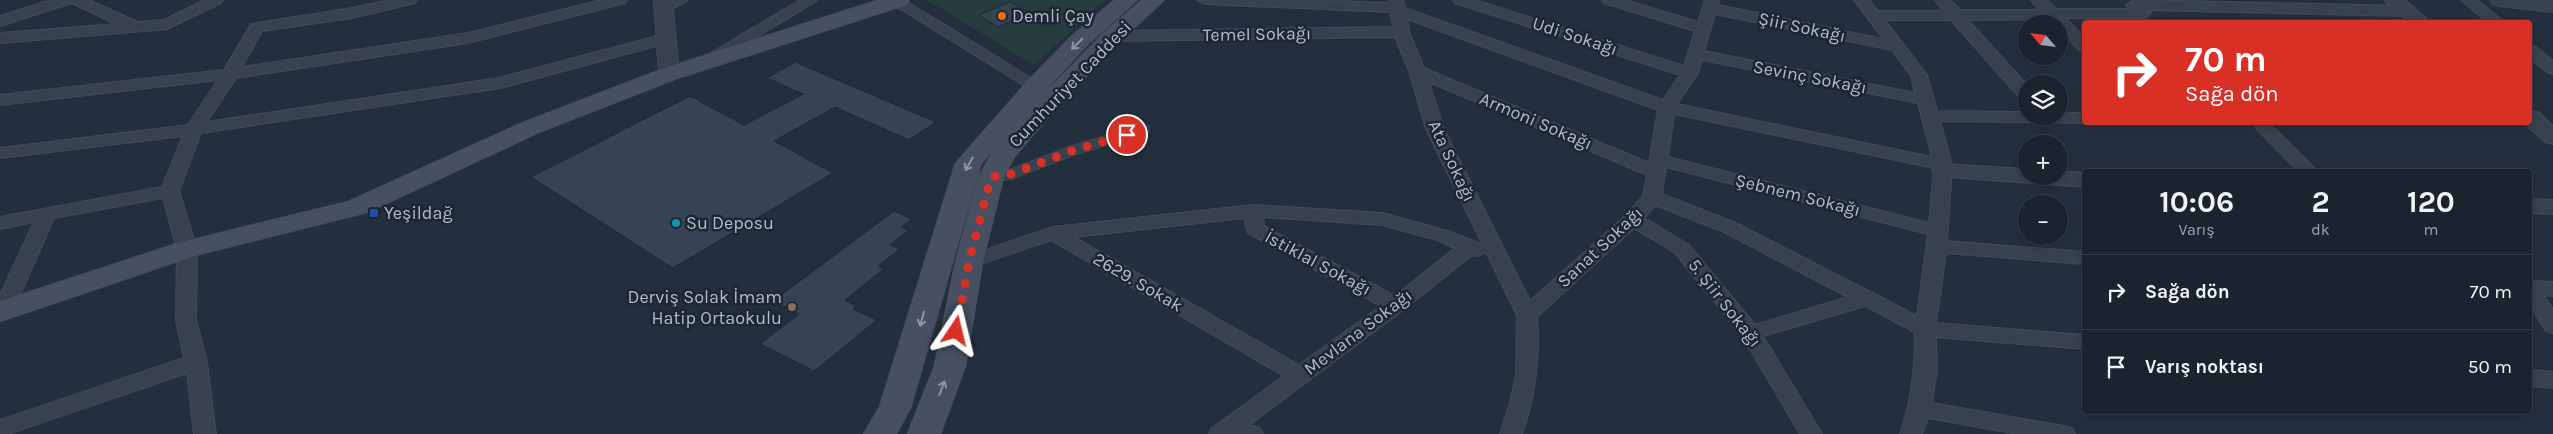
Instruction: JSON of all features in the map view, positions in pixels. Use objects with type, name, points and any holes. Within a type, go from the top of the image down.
[{"type":"main road","points":[[2,311],[186,249],[357,207],[532,127],[668,74],[896,0]]},
{"type":"main road","name":"Cumhuriyet Caddesi","points":[[880,434],[895,408],[968,163],[1031,94],[1036,86],[1080,40],[1127,0]]},
{"type":"main road","name":"Cumhuriyet Caddesi","points":[[924,434],[950,366],[969,262],[991,177],[1004,154],[1054,96],[1113,36],[1154,0]]},
{"type":"street","points":[[0,21],[66,0]]},
{"type":"street","points":[[77,0],[136,27]]},
{"type":"street","points":[[0,38],[167,24],[216,0]]},
{"type":"street","points":[[205,434],[196,362],[186,320],[186,249],[170,192],[194,129],[230,74],[256,27],[352,13],[410,0]]},
{"type":"street","points":[[0,100],[230,74],[468,38],[620,0]]},
{"type":"street","points":[[706,61],[811,0]]},
{"type":"street","points":[[896,0],[1036,86]]},
{"type":"street","points":[[1204,0],[1396,6],[1667,107],[1943,168],[2018,175]]},
{"type":"street","name":"Udi Sokağı","points":[[1460,0],[1690,73]]},
{"type":"street","points":[[1609,0],[1704,29]]},
{"type":"street","points":[[1861,0],[1919,75],[1943,168],[1938,239],[1925,329],[1926,369],[1920,409],[1911,434]]},
{"type":"street","points":[[1942,0],[2018,85]]},
{"type":"street","points":[[2038,0],[2082,44]]},
{"type":"street","points":[[2468,0],[2493,20]]},
{"type":"street","points":[[2500,0],[2553,6]]},
{"type":"street","points":[[668,74],[665,39],[669,3]]},
{"type":"street","name":"Sanat Sokağı","points":[[1528,315],[1633,219],[1652,197],[1667,107],[1690,73],[1710,4]]},
{"type":"street","name":"Şiir Sokağı","points":[[1710,4],[1895,46]]},
{"type":"street","name":"Ata Sokağı","points":[[1396,6],[1401,32],[1417,71],[1435,129],[1528,315]]},
{"type":"street","points":[[1873,16],[2053,14],[2140,10],[2406,11]]},
{"type":"street","name":"Temel Sokağı","points":[[1113,36],[1401,32]]},
{"type":"street","points":[[0,153],[194,129],[398,100],[500,83],[665,39]]},
{"type":"street","points":[[2532,52],[2553,68]]},
{"type":"street","name":"Sevinç Sokağı","points":[[1694,54],[1929,108],[2018,115]]},
{"type":"street","name":"Armoni Sokağı","points":[[1417,71],[1657,166]]},
{"type":"street","name":"Sevinç Sokağı","points":[[2068,118],[2082,118]]},
{"type":"street","points":[[2532,120],[2553,137]]},
{"type":"street","points":[[2261,125],[2306,169]]},
{"type":"street","name":"Şebnem Sokağı","points":[[1657,166],[1938,239],[2082,258]]},
{"type":"street","points":[[2068,179],[2082,180]]},
{"type":"street","points":[[0,223],[170,192]]},
{"type":"street","points":[[1652,197],[1731,228],[1925,329],[2082,342]]},
{"type":"street","points":[[2532,206],[2553,208]]},
{"type":"street","points":[[969,262],[1053,233],[1253,211],[1383,219],[1444,236],[1498,257]]},
{"type":"street","name":"İstiklal Sokağı","points":[[1253,211],[1255,229],[1396,304]]},
{"type":"street","points":[[2,311],[47,214]]},
{"type":"street","name":"5. Şiir Sokağı","points":[[1633,219],[1682,249],[1751,333],[1811,434]]},
{"type":"street","name":"2629. Sokak","points":[[1053,233],[1300,376]]},
{"type":"street","name":"Mevlana Sokağı","points":[[1225,430],[1396,304],[1469,247]]},
{"type":"street","points":[[2532,289],[2553,290]]},
{"type":"street","points":[[2532,292],[2553,326]]},
{"type":"street","points":[[1751,333],[1865,299]]},
{"type":"street","points":[[1511,434],[1523,402],[1529,356],[1528,315]]},
{"type":"street","points":[[7,429],[196,362]]},
{"type":"street","points":[[2532,378],[2553,380]]},
{"type":"street","points":[[1920,409],[2064,434]]},
{"type":"street","points":[[1225,430],[1252,434]]},
{"type":"lane","points":[[991,177],[1011,174],[1074,150],[1145,130]]},
{"type":"green space","points":[[927,0],[1105,0],[1034,65]]},
{"type":"building","points":[[1010,2],[1030,13],[998,27],[979,15]]},
{"type":"building","name":"Su Deposu","points":[[795,62],[936,122],[909,140],[835,107],[774,141],[833,173],[673,268],[531,177],[690,96],[744,125],[803,94],[767,78]]},
{"type":"building","points":[[894,211],[912,219],[901,227],[909,230],[890,245],[900,249],[878,266],[884,269],[845,300],[856,306],[853,309],[877,320],[814,371],[760,344],[799,314],[773,301]]},
{"type":"place","name":"Demli Çay","points":[[1002,16]]},
{"type":"place","name":"Yeşildağ","points":[[374,213]]},
{"type":"place","name":"Su Deposu","points":[[676,223]]},
{"type":"place","name":"Derviş Solak İmam Hatip Ortaokulu","points":[[792,307]]},
{"type":"route","points":[[956,331],[969,262],[991,177],[1005,176],[1074,150],[1127,135]]}]
